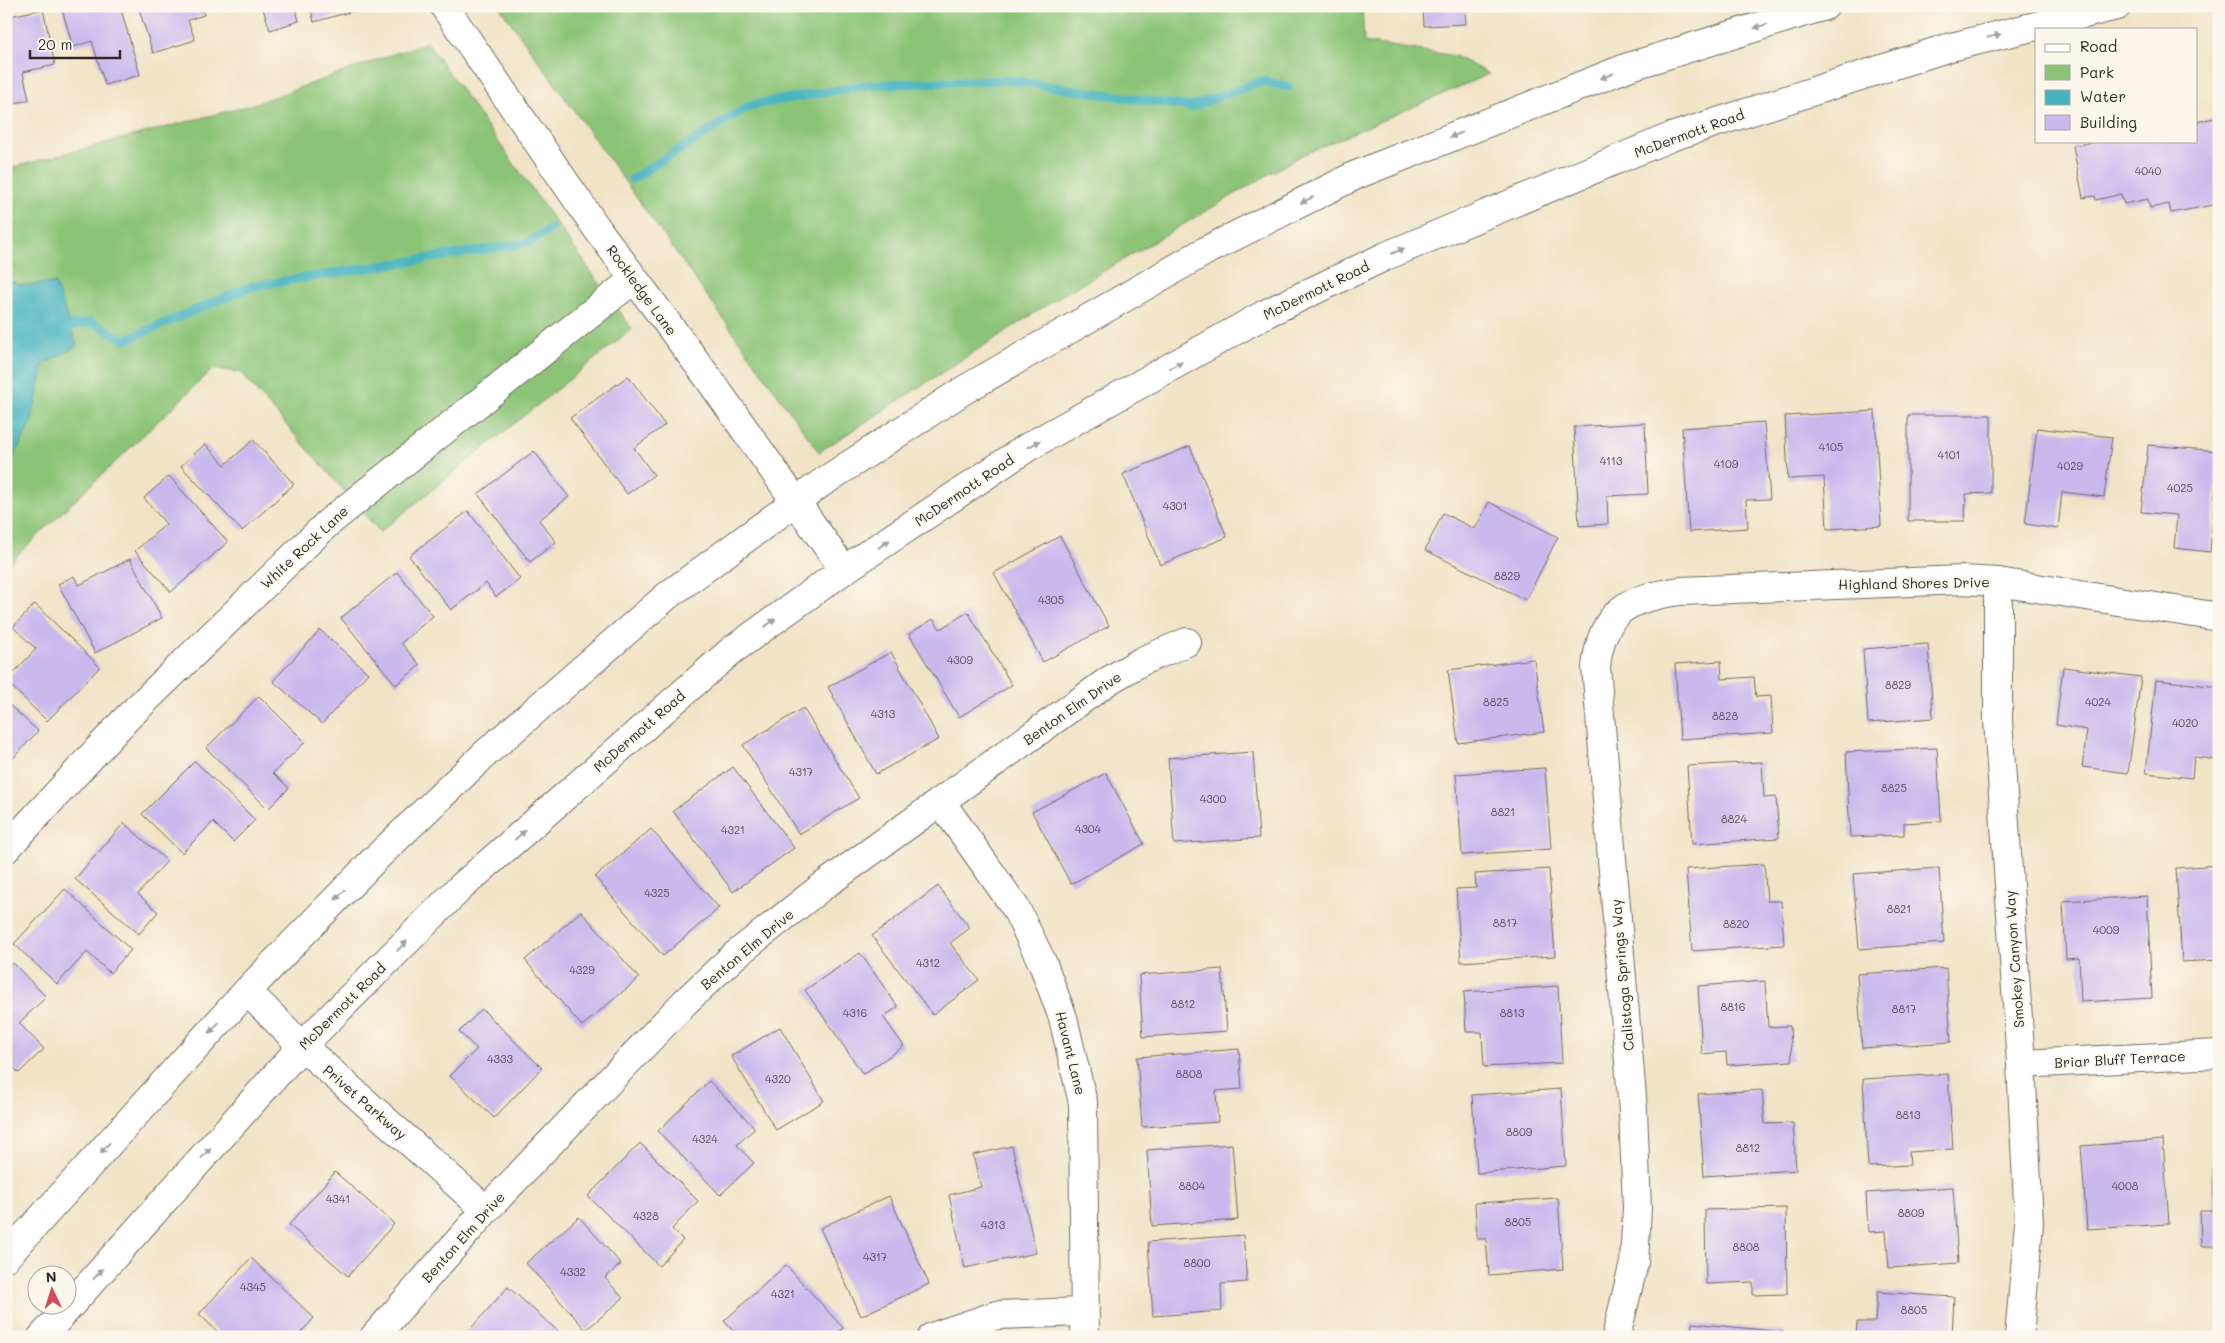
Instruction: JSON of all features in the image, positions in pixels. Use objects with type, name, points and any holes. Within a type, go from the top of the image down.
[{"type":"street","name":"Rockledge Lane","points":[[444,6],[609,245],[708,379],[844,570]]},
{"type":"street","points":[[6,1257],[247,991],[374,860],[486,752],[667,596],[795,502],[964,390],[1209,249],[1356,174],[1628,67],[1825,6]]},
{"type":"street","name":"McDermott Road","points":[[42,1337],[302,1046],[467,881],[730,651],[844,570],[1028,447],[1266,314],[1386,256],[1671,137],[1947,48],[2102,8]]},
{"type":"street","name":"White Rock Lane","points":[[6,849],[126,720],[328,523],[634,279]]},
{"type":"street","name":"Highland Shores Drive","points":[[1613,616],[1633,603],[1656,594],[1680,591],[1962,580],[1998,582],[2219,616]]},
{"type":"street","name":"Smokey Canyon Way","points":[[1998,582],[1998,720],[2021,1064],[2029,1223],[2019,1337]]},
{"type":"street","name":"Calistoga Springs Way","points":[[1613,616],[1602,631],[1596,667],[1632,1100],[1637,1208],[1634,1262],[1616,1337]]},
{"type":"street","name":"Benton Elm Drive","points":[[374,1337],[486,1210],[685,1002],[734,956],[823,886],[1108,681],[1142,662],[1187,642]]},
{"type":"street","name":"Havant Lane","points":[[941,802],[1015,907],[1043,964],[1064,1018],[1083,1103],[1085,1324]]},
{"type":"street","name":"Privet Parkway","points":[[247,991],[302,1046],[486,1210]]},
{"type":"street","name":"Briar Bluff Terrace","points":[[2021,1064],[2219,1054]]},
{"type":"street","points":[[932,1337],[997,1315],[1085,1324]]},
{"type":"green space","points":[[499,6],[1362,6],[1364,42],[1455,56],[1489,74],[1300,156],[1056,299],[819,452]]},
{"type":"green space","points":[[427,42],[632,329],[380,532],[240,372],[213,369],[6,566],[6,169],[251,105]]},
{"type":"water","points":[[6,279],[21,285],[55,283],[77,346],[44,364],[31,423],[10,464],[6,466]]},
{"type":"building","points":[[61,6],[120,6],[140,75],[105,85],[92,41],[73,47]]},
{"type":"building","points":[[138,6],[201,6],[204,15],[188,20],[195,40],[153,53]]},
{"type":"building","points":[[262,6],[295,6],[299,21],[270,30]]},
{"type":"building","points":[[310,6],[367,6],[367,7],[314,22]]},
{"type":"building","points":[[1423,6],[1465,6],[1466,24],[1424,26]]},
{"type":"building","points":[[43,9],[55,65],[23,72],[29,100],[6,105],[6,17]]},
{"type":"building","points":[[2219,117],[2219,204],[2171,213],[2169,204],[2150,208],[2148,199],[2124,204],[2121,194],[2096,200],[2095,196],[2083,198],[2073,146],[2094,142],[2198,142],[2198,122]]},
{"type":"building","points":[[628,376],[665,425],[634,448],[654,475],[627,494],[570,418]]},
{"type":"building","points":[[1875,411],[1881,526],[1827,529],[1824,477],[1788,479],[1785,416]]},
{"type":"building","points":[[1908,415],[1991,415],[1991,493],[1966,494],[1965,521],[1908,521]]},
{"type":"building","points":[[1764,422],[1770,499],[1746,500],[1748,528],[1689,532],[1682,428]]},
{"type":"building","points":[[1645,423],[1648,494],[1607,496],[1608,524],[1579,526],[1574,427]]},
{"type":"building","points":[[2037,428],[2112,437],[2104,497],[2062,492],[2058,529],[2025,524]]},
{"type":"building","points":[[253,440],[294,484],[242,531],[181,466],[205,444],[225,465]]},
{"type":"building","points":[[2148,445],[2219,451],[2210,552],[2174,548],[2177,515],[2141,512]]},
{"type":"building","points":[[1190,446],[1227,537],[1160,565],[1123,474]]},
{"type":"building","points":[[534,451],[569,497],[539,520],[556,542],[530,562],[478,494]]},
{"type":"building","points":[[169,476],[228,542],[171,592],[135,551],[166,524],[144,498]]},
{"type":"building","points":[[1489,502],[1558,537],[1526,600],[1425,550],[1443,513],[1475,529]]},
{"type":"building","points":[[468,511],[520,579],[496,597],[486,583],[451,610],[409,556]]},
{"type":"building","points":[[1060,536],[1109,626],[1043,662],[994,573]]},
{"type":"building","points":[[130,559],[162,618],[95,653],[58,584],[74,576],[79,585]]},
{"type":"building","points":[[397,572],[433,616],[401,643],[420,665],[396,685],[341,618]]},
{"type":"building","points":[[35,604],[100,667],[47,721],[6,681],[36,649],[13,627]]},
{"type":"building","points":[[968,612],[1012,685],[959,717],[909,634],[933,619],[940,629]]},
{"type":"building","points":[[320,630],[368,673],[322,724],[273,681]]},
{"type":"building","points":[[1928,644],[1933,718],[1868,723],[1863,649]]},
{"type":"building","points":[[891,652],[939,739],[876,774],[828,687]]},
{"type":"building","points":[[1534,659],[1544,732],[1458,743],[1448,670]]},
{"type":"building","points":[[1721,661],[1722,679],[1754,677],[1756,697],[1771,696],[1773,733],[1680,739],[1675,664]]},
{"type":"building","points":[[2063,667],[2141,677],[2128,773],[2082,767],[2087,730],[2056,725]]},
{"type":"building","points":[[2156,680],[2219,687],[2219,760],[2194,757],[2192,778],[2146,773]]},
{"type":"building","points":[[259,696],[305,742],[273,773],[289,788],[268,809],[206,748]]},
{"type":"building","points":[[6,702],[38,731],[6,766]]},
{"type":"building","points":[[803,708],[859,798],[799,834],[743,745]]},
{"type":"building","points":[[1937,748],[1941,821],[1904,823],[1904,835],[1850,837],[1846,752]]},
{"type":"building","points":[[1253,752],[1259,838],[1174,844],[1168,758]]},
{"type":"building","points":[[195,761],[255,820],[233,842],[213,822],[182,853],[142,814]]},
{"type":"building","points":[[1762,762],[1764,798],[1776,797],[1779,838],[1692,844],[1687,766]]},
{"type":"building","points":[[733,767],[794,848],[733,892],[673,811]]},
{"type":"building","points":[[1545,768],[1551,849],[1462,855],[1456,774]]},
{"type":"building","points":[[1106,773],[1144,844],[1071,884],[1032,812]]},
{"type":"building","points":[[124,823],[167,861],[138,894],[158,912],[139,934],[75,879]]},
{"type":"building","points":[[651,829],[719,908],[663,956],[595,877]]},
{"type":"building","points":[[1764,864],[1767,901],[1781,901],[1784,945],[1692,951],[1686,869]]},
{"type":"building","points":[[2219,865],[2219,960],[2182,962],[2176,868]]},
{"type":"building","points":[[1939,868],[1944,943],[1859,949],[1853,874]]},
{"type":"building","points":[[1549,869],[1555,956],[1461,962],[1456,889],[1476,888],[1475,874]]},
{"type":"building","points":[[938,886],[970,928],[950,943],[979,980],[933,1015],[872,936]]},
{"type":"building","points":[[65,889],[131,950],[110,973],[87,952],[57,984],[14,944]]},
{"type":"building","points":[[2147,896],[2152,998],[2081,1002],[2079,958],[2066,959],[2063,901]]},
{"type":"building","points":[[581,911],[639,978],[582,1026],[525,960]]},
{"type":"building","points":[[860,953],[898,1007],[883,1017],[904,1046],[863,1074],[805,990]]},
{"type":"building","points":[[13,963],[46,997],[19,1023],[44,1049],[19,1073],[6,1060],[6,969]]},
{"type":"building","points":[[1946,968],[1951,1042],[1862,1048],[1857,974]]},
{"type":"building","points":[[1222,969],[1227,1031],[1143,1037],[1139,975]]},
{"type":"building","points":[[1765,981],[1768,1027],[1790,1026],[1792,1061],[1727,1065],[1726,1052],[1702,1054],[1698,986]]},
{"type":"building","points":[[1558,986],[1562,1063],[1484,1067],[1482,1032],[1466,1032],[1464,992]]},
{"type":"building","points":[[482,1009],[542,1068],[494,1118],[450,1076],[477,1049],[459,1032]]},
{"type":"building","points":[[780,1027],[824,1101],[776,1130],[731,1056]]},
{"type":"building","points":[[1239,1049],[1242,1089],[1216,1091],[1218,1122],[1142,1127],[1137,1057]]},
{"type":"building","points":[[1948,1074],[1953,1149],[1909,1152],[1910,1165],[1868,1167],[1863,1079]]},
{"type":"building","points":[[709,1081],[755,1128],[737,1145],[754,1163],[720,1195],[658,1131]]},
{"type":"building","points":[[1561,1089],[1566,1166],[1477,1173],[1472,1095]]},
{"type":"building","points":[[1762,1090],[1765,1124],[1793,1123],[1796,1170],[1704,1176],[1698,1094]]},
{"type":"building","points":[[2163,1140],[2169,1224],[2087,1229],[2081,1146]]},
{"type":"building","points":[[640,1143],[698,1201],[672,1229],[683,1240],[659,1266],[588,1196]]},
{"type":"building","points":[[1232,1144],[1238,1220],[1152,1226],[1147,1150]]},
{"type":"building","points":[[1012,1146],[1036,1253],[965,1268],[949,1195],[981,1187],[973,1155]]},
{"type":"building","points":[[2213,1169],[2219,1169],[2219,1246],[2201,1246],[2200,1211],[2214,1211]]},
{"type":"building","points":[[335,1172],[394,1224],[348,1276],[289,1225]]},
{"type":"building","points":[[1953,1187],[1958,1263],[1889,1268],[1886,1231],[1868,1232],[1866,1193]]},
{"type":"building","points":[[889,1196],[929,1284],[861,1316],[820,1228]]},
{"type":"building","points":[[1558,1198],[1563,1269],[1489,1275],[1486,1239],[1477,1239],[1475,1203]]},
{"type":"building","points":[[1786,1208],[1787,1294],[1753,1295],[1753,1282],[1706,1284],[1705,1210]]},
{"type":"building","points":[[579,1217],[621,1264],[605,1278],[623,1298],[586,1330],[526,1263]]},
{"type":"building","points":[[1243,1235],[1247,1282],[1221,1284],[1222,1311],[1153,1316],[1148,1242]]},
{"type":"building","points":[[251,1258],[314,1318],[297,1337],[223,1337],[199,1314]]},
{"type":"building","points":[[786,1265],[843,1328],[834,1337],[739,1337],[724,1321]]},
{"type":"building","points":[[508,1287],[559,1332],[555,1337],[463,1337]]},
{"type":"building","points":[[1877,1292],[1954,1297],[1952,1337],[1856,1337],[1857,1322],[1875,1322]]},
{"type":"building","points":[[1692,1323],[1784,1332],[1783,1337],[1690,1337]]},
{"type":"waterway","points":[[632,179],[751,105],[867,85],[1006,80],[1191,107],[1262,81],[1289,87]]},
{"type":"waterway","points":[[60,328],[91,322],[125,340],[252,286],[527,243],[553,227]]}]
